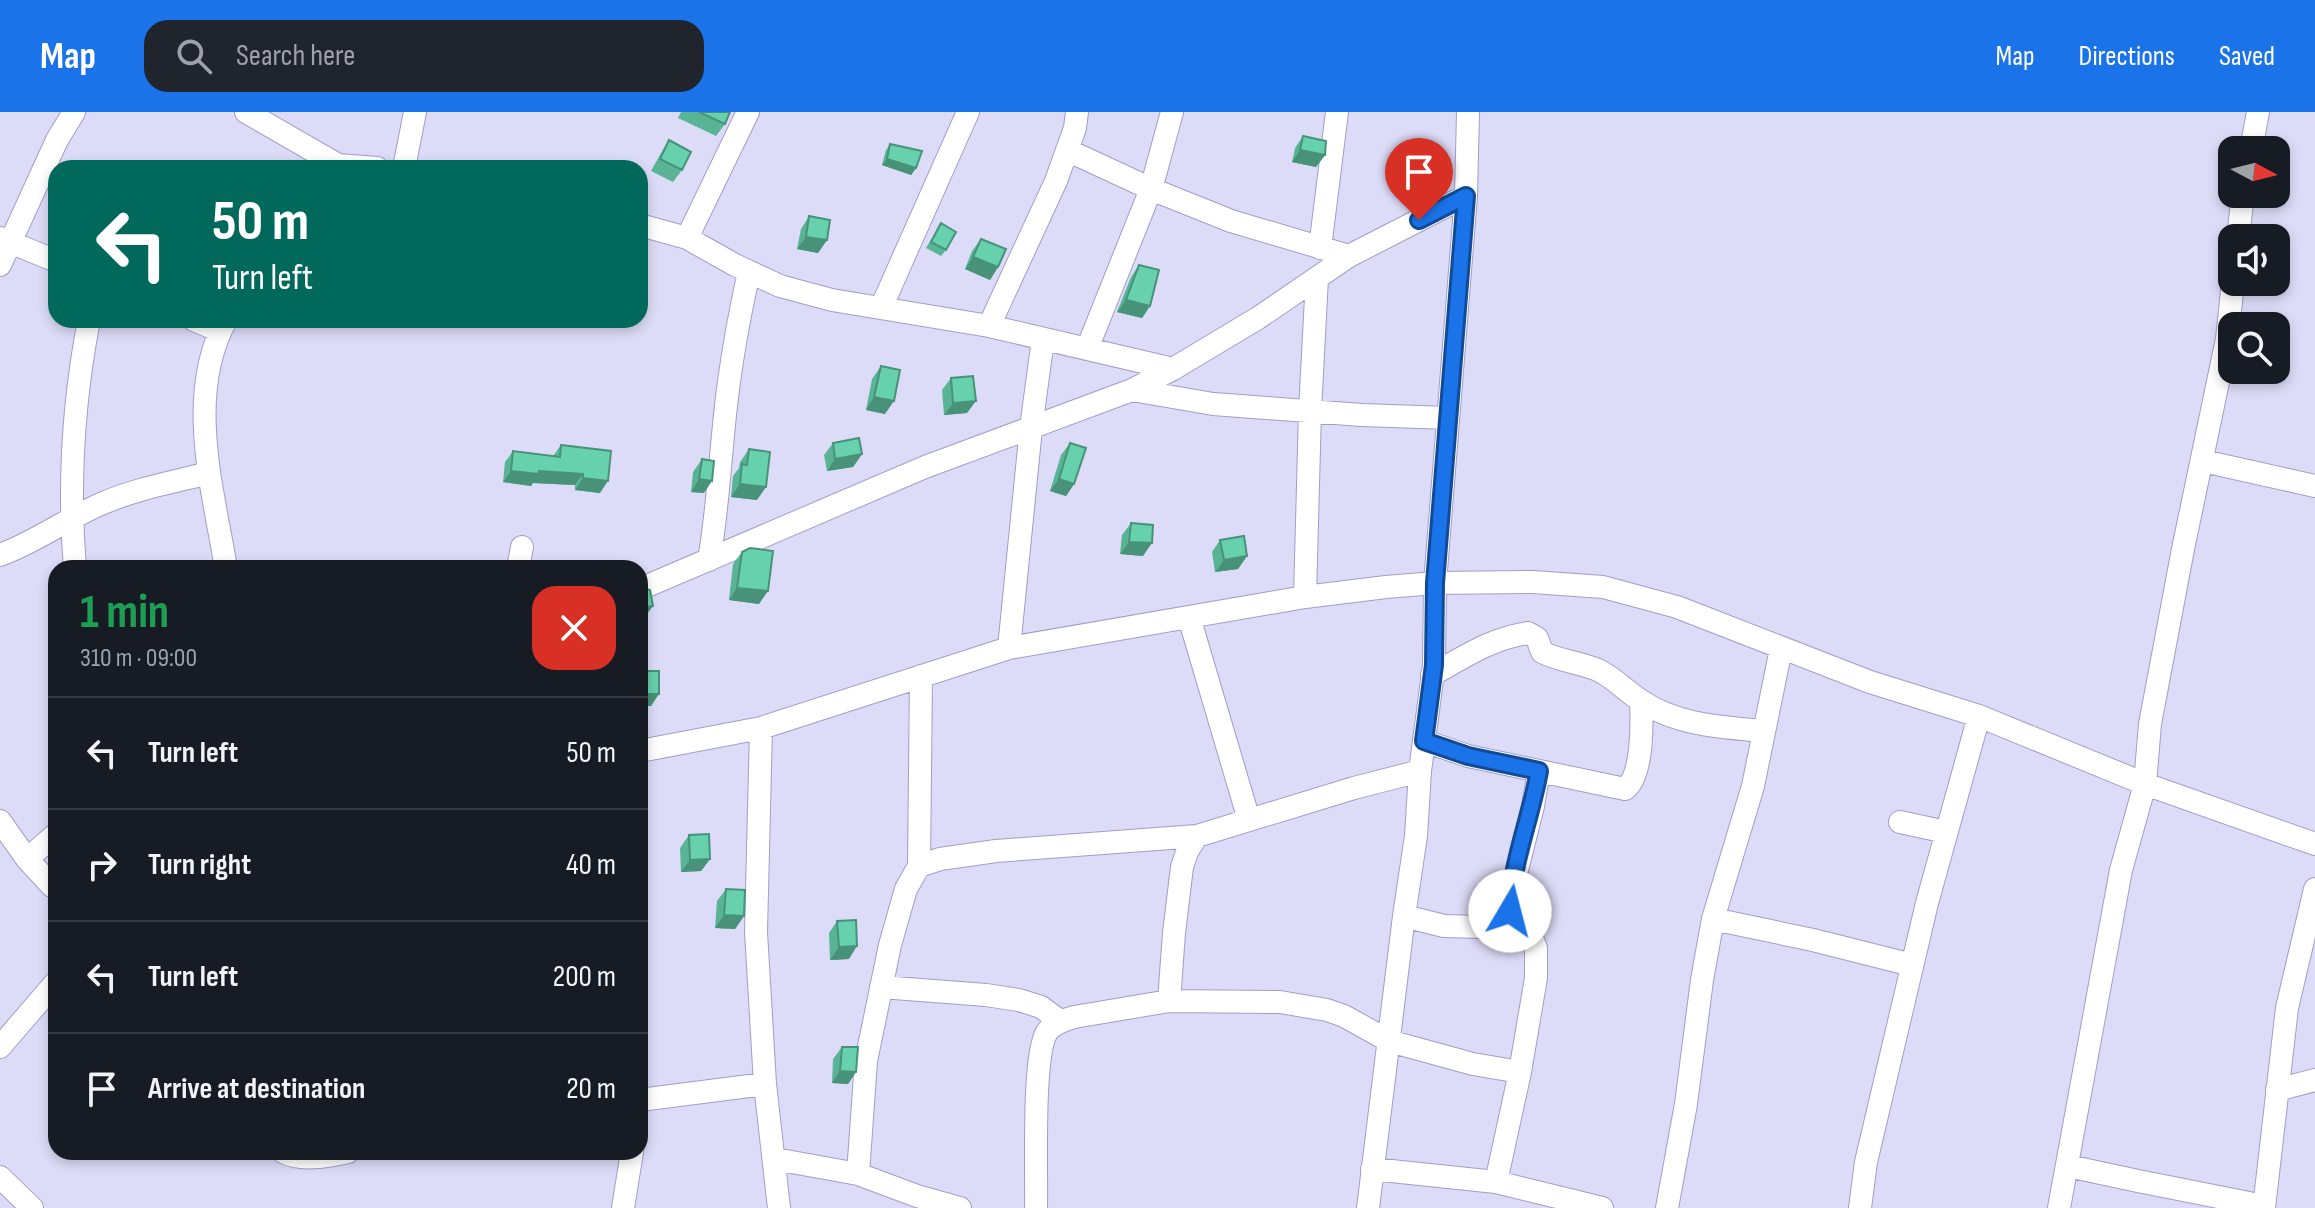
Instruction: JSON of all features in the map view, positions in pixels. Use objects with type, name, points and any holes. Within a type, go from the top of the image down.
[{"type":"street","points":[[0,265],[5,240],[74,112]]},
{"type":"street","points":[[246,112],[324,160]]},
{"type":"street","points":[[406,160],[415,112]]},
{"type":"street","points":[[687,238],[748,112]]},
{"type":"street","points":[[881,308],[968,112]]},
{"type":"street","points":[[989,326],[1056,181],[1075,128],[1077,112]]},
{"type":"street","points":[[1087,349],[1151,189],[1172,112]]},
{"type":"street","points":[[1320,248],[1337,112]]},
{"type":"street","points":[[1368,1208],[1416,836],[1420,771],[1432,675],[1435,583],[1466,196],[1468,112]]},
{"type":"street","points":[[2254,136],[2258,112]]},
{"type":"street","points":[[1067,150],[1151,189],[1231,221],[1349,256]]},
{"type":"street","points":[[648,586],[925,467],[1132,390],[1258,318],[1349,256],[1466,196]]},
{"type":"street","points":[[648,227],[687,238],[780,286],[832,300],[989,326],[1173,369]]},
{"type":"street","points":[[5,240],[48,258]]},
{"type":"street","points":[[709,560],[717,516],[735,341],[749,272]]},
{"type":"street","points":[[1305,597],[1317,278]]},
{"type":"street","points":[[2059,1208],[2121,870],[2145,784],[2150,724],[2227,339],[2232,296]]},
{"type":"street","points":[[74,560],[71,519],[72,446],[87,328]]},
{"type":"street","points":[[222,328],[209,369],[204,407],[209,473],[225,560]]},
{"type":"street","points":[[1009,648],[1043,339]]},
{"type":"street","points":[[1132,390],[1213,404],[1448,418]]},
{"type":"street","points":[[2203,461],[2315,486]]},
{"type":"street","points":[[0,555],[100,504],[129,493],[209,473]]},
{"type":"street","points":[[648,749],[761,728],[1009,648],[1305,597],[1435,583],[1533,582],[1603,587],[1677,607],[1781,649],[1870,682],[1979,716],[2145,784],[2315,844]]},
{"type":"street","points":[[1189,617],[1249,820]]},
{"type":"street","points":[[1432,675],[1481,646],[1528,633],[1537,638],[1542,652],[1600,672],[1641,701],[1666,713],[1718,727],[1764,731]]},
{"type":"street","points":[[1667,1208],[1686,1104],[1713,919],[1753,786],[1781,649]]},
{"type":"street","points":[[858,1174],[866,1061],[890,945],[906,889],[919,866],[921,676]]},
{"type":"street","points":[[1424,741],[1468,756],[1620,790],[1630,786],[1638,757],[1643,726],[1641,701]]},
{"type":"street","points":[[1860,1208],[1866,1162],[1912,965],[1979,716]]},
{"type":"street","points":[[761,728],[756,932],[765,1084],[779,1208]]},
{"type":"street","points":[[919,866],[940,859],[996,851],[1197,836],[1420,771]]},
{"type":"street","points":[[1510,927],[1511,894],[1539,771]]},
{"type":"street","points":[[0,821],[27,859],[48,879]]},
{"type":"street","points":[[1900,822],[1946,832]]},
{"type":"street","points":[[1169,1001],[1182,867],[1197,836]]},
{"type":"street","points":[[27,859],[48,841]]},
{"type":"street","points":[[2068,1166],[2264,1207],[2287,1008],[2315,889]]},
{"type":"street","points":[[1404,916],[1444,926],[1522,928],[1530,933],[1536,948],[1536,978],[1520,1072],[1496,1182]]},
{"type":"street","points":[[1713,919],[1912,965]]},
{"type":"street","points":[[881,987],[1019,1000],[1041,1007],[1060,1021]]},
{"type":"street","points":[[0,1047],[48,991]]},
{"type":"street","points":[[1036,1208],[1038,1072],[1042,1046],[1048,1031],[1060,1021],[1074,1017],[1169,1001],[1280,1002],[1344,1016],[1389,1041],[1473,1064],[1520,1072]]},
{"type":"street","points":[[2277,1090],[2315,1080]]},
{"type":"street","points":[[648,1100],[765,1084]]},
{"type":"street","points":[[775,1159],[858,1174],[960,1208]]},
{"type":"street","points":[[623,1208],[631,1160]]},
{"type":"street","points":[[1372,1169],[1496,1182],[1602,1208]]},
{"type":"street","points":[[0,1177],[32,1208]]},
{"type":"building","points":[[699,112],[730,112],[725,124]]},
{"type":"building","points":[[1303,136],[1326,141],[1325,155],[1300,150]]},
{"type":"building","points":[[669,140],[691,152],[682,170],[660,159]]},
{"type":"building","points":[[890,144],[922,151],[916,168],[887,159]]},
{"type":"building","points":[[809,216],[830,220],[827,240],[806,237]]},
{"type":"building","points":[[941,223],[956,232],[946,250],[931,242]]},
{"type":"building","points":[[981,239],[1006,249],[998,267],[973,257]]},
{"type":"building","points":[[1139,265],[1159,270],[1150,306],[1126,300]]},
{"type":"building","points":[[881,366],[900,370],[894,401],[874,397]]},
{"type":"building","points":[[973,376],[976,401],[953,403],[951,378]]},
{"type":"building","points":[[859,438],[862,454],[835,459],[833,443]]},
{"type":"building","points":[[1070,443],[1086,448],[1074,484],[1059,479]]},
{"type":"building","points":[[561,445],[611,451],[608,481],[583,478],[583,474],[511,471],[513,451],[560,457]]},
{"type":"building","points":[[749,449],[770,452],[766,487],[740,484],[742,464],[747,465]]},
{"type":"building","points":[[702,459],[714,461],[712,481],[699,479]]},
{"type":"building","points":[[1131,523],[1153,525],[1152,543],[1129,542]]},
{"type":"building","points":[[1244,536],[1247,556],[1224,560],[1220,540]]},
{"type":"building","points":[[750,548],[773,551],[768,591],[737,588],[742,552]]},
{"type":"building","points":[[648,589],[650,590],[653,606],[648,607]]},
{"type":"building","points":[[648,671],[659,671],[659,694],[648,694]]},
{"type":"building","points":[[709,834],[710,859],[690,860],[689,835]]},
{"type":"building","points":[[726,889],[745,890],[744,916],[724,915]]},
{"type":"building","points":[[856,920],[857,946],[839,947],[837,921]]},
{"type":"building","points":[[842,1047],[858,1047],[856,1072],[840,1071]]},
{"type":"route","points":[[1419,220],[1466,196],[1435,583],[1434,665],[1424,741],[1468,756],[1539,771],[1511,894],[1510,911]]}]
